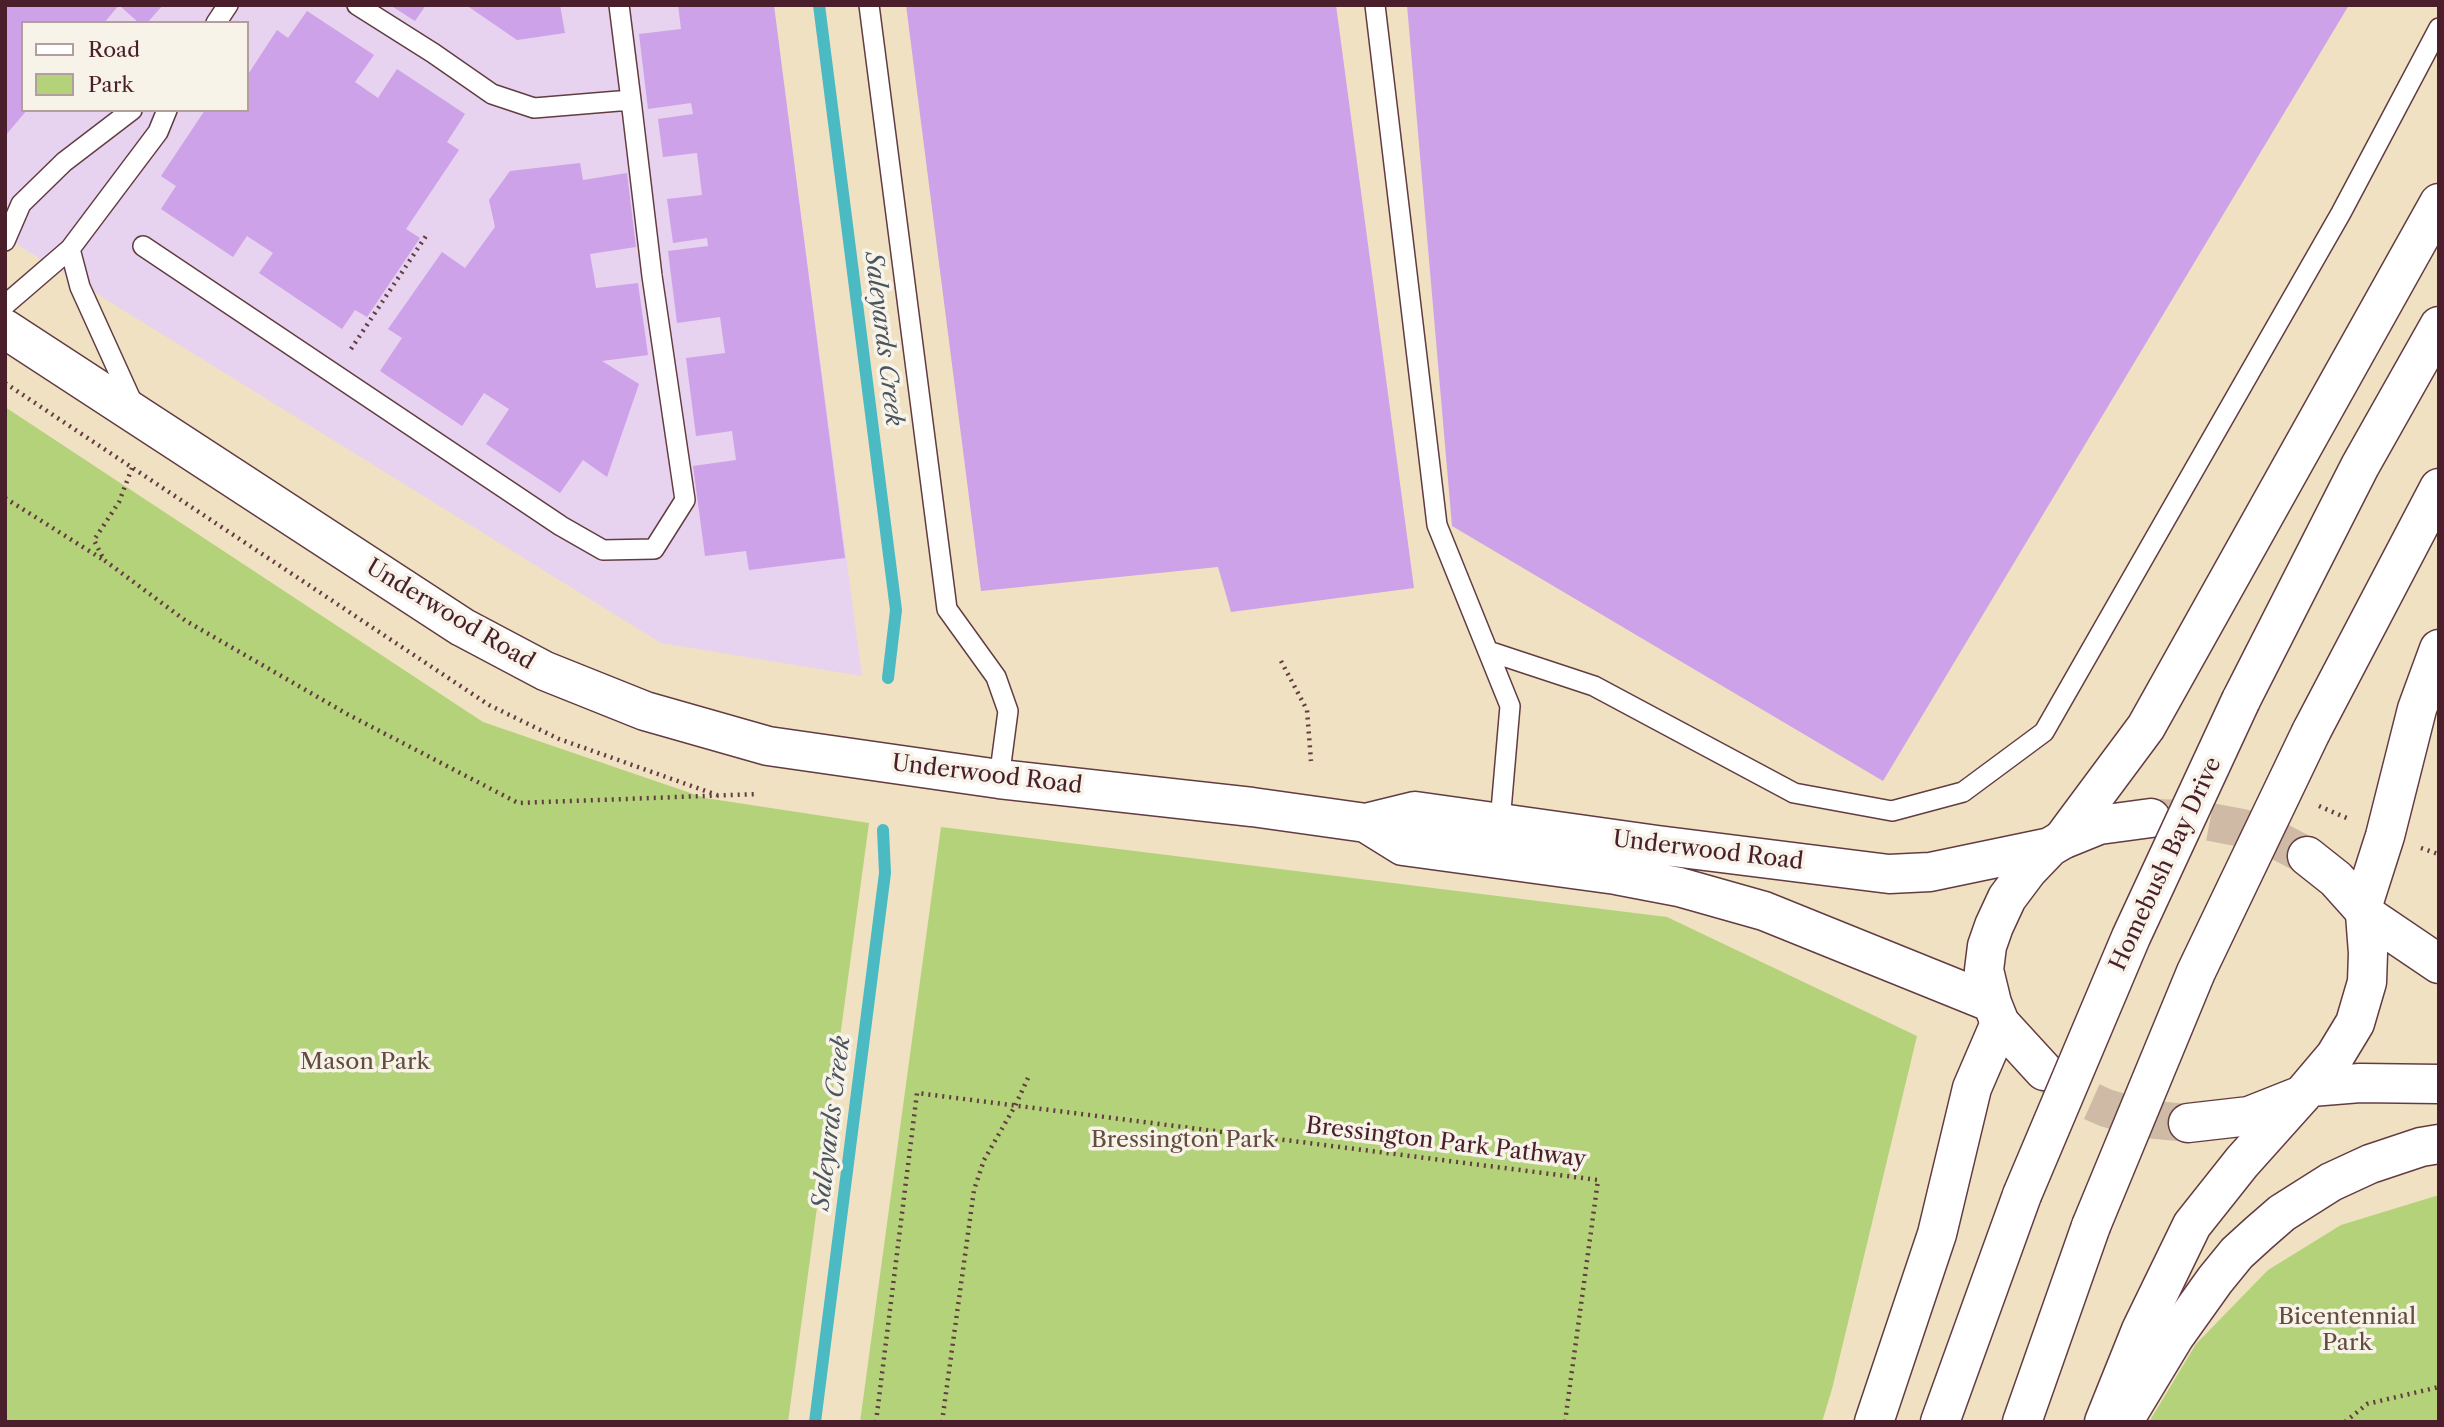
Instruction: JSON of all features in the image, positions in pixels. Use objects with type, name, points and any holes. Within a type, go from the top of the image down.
[{"type":"main road","points":[[2043,1071],[1996,1013],[1984,970],[1987,946],[1994,926],[2007,898],[2028,870],[2056,844],[2146,727],[2439,202]]},
{"type":"main road","name":"Homebush Bay Drive","points":[[1940,1422],[2022,1195],[2131,937],[2241,700],[2360,466],[2439,326]]},
{"type":"main road","name":"Underwood Road","points":[[5,329],[462,627],[545,671],[645,711],[768,746],[999,779],[1241,805],[1366,823],[1415,811],[1889,874],[1930,872],[2056,844]]},
{"type":"main road","points":[[2022,1422],[2091,1226],[2196,972],[2311,732],[2439,488]]},
{"type":"main road","points":[[2104,1422],[2141,1330],[2192,1225],[2242,1162],[2307,1091],[2346,1041],[2362,1004],[2367,982],[2368,953],[2363,911],[2417,709],[2439,649]]},
{"type":"main road","points":[[2056,844],[2099,825],[2151,818]]},
{"type":"main road","name":"Underwood Road","points":[[1366,823],[1404,846],[1616,875],[1691,890],[1764,911],[1996,1013]]},
{"type":"main road","points":[[2307,856],[2336,879],[2363,911],[2439,964]]},
{"type":"main road","points":[[1874,1422],[1937,1234],[1972,1088],[1996,1013]]},
{"type":"main road","points":[[2188,1123],[2249,1116],[2307,1091],[2360,1083],[2439,1084]]},
{"type":"main road","points":[[2123,1422],[2175,1336],[2215,1280],[2237,1253],[2259,1233],[2282,1213],[2332,1182],[2370,1164],[2421,1147],[2439,1144]]},
{"type":"lane","points":[[217,21],[228,5]]},
{"type":"lane","points":[[357,5],[492,94],[505,99],[534,108],[631,100]]},
{"type":"lane","points":[[143,246],[561,526],[603,550],[654,550],[685,500],[652,276],[619,5]]},
{"type":"lane","points":[[869,5],[947,608],[996,677],[1008,710],[999,779]]},
{"type":"lane","points":[[1375,5],[1437,525],[1510,706],[1500,822]]},
{"type":"lane","points":[[1488,651],[1594,686],[1794,793],[1892,811],[1963,792],[2044,732],[2341,213],[2439,28]]},
{"type":"lane","points":[[5,241],[13,206],[64,162],[129,112]]},
{"type":"lane","points":[[5,305],[70,249],[158,132],[166,112]]},
{"type":"lane","points":[[70,249],[80,287],[138,415]]},
{"type":"path","points":[[334,374],[426,236]]},
{"type":"path","points":[[104,560],[94,540],[119,502],[132,468]]},
{"type":"path","points":[[5,498],[104,560],[186,621],[346,714],[518,803],[758,794]]},
{"type":"path","points":[[1281,662],[1307,710],[1311,761]]},
{"type":"path","points":[[942,1422],[974,1190],[984,1160],[1028,1078]]},
{"type":"path","name":"Bressington Park Pathway","points":[[876,1422],[918,1093],[1598,1180],[1565,1422]]},
{"type":"path","points":[[2346,1422],[2367,1404],[2439,1387]]},
{"type":"shaded area","points":[[5,5],[773,5],[862,676],[661,643],[5,237]]},
{"type":"green space","name":"Mason Park","points":[[5,407],[483,722],[705,798],[869,823],[788,1422],[5,1422]]},
{"type":"green space","name":"Bressington Park","points":[[941,827],[1667,917],[1917,1036],[1822,1422],[860,1422]]},
{"type":"green space","name":"Bicentennial Park","points":[[2439,1195],[2439,1422],[2149,1422],[2196,1344],[2268,1270],[2341,1225]]},
{"type":"building","points":[[5,5],[119,5],[106,21],[21,21],[21,112],[25,112],[5,136]]},
{"type":"building","points":[[119,5],[163,5],[149,21],[137,21]]},
{"type":"building","points":[[390,5],[426,5],[415,21]]},
{"type":"building","points":[[466,5],[560,5],[565,33],[517,40]]},
{"type":"building","points":[[678,5],[774,5],[845,558],[749,570],[746,551],[705,556],[693,466],[736,460],[732,431],[696,436],[686,358],[725,353],[720,317],[677,323],[668,251],[708,246],[707,238],[673,243],[667,199],[702,195],[697,153],[663,157],[658,119],[693,114],[691,103],[648,109],[639,34],[681,29]]},
{"type":"building","points":[[906,5],[1336,5],[1414,588],[1231,612],[1218,567],[981,591]]},
{"type":"building","points":[[1407,5],[2349,5],[1883,781],[1452,526]]},
{"type":"building","points":[[307,11],[374,55],[355,82],[378,98],[397,69],[465,114],[447,142],[459,150],[406,229],[420,238],[367,317],[355,310],[342,329],[259,273],[273,253],[247,236],[233,257],[161,209],[176,186],[161,176],[204,112],[248,112],[248,74],[277,30],[288,38]]},
{"type":"building","points":[[580,163],[583,180],[627,173],[636,247],[590,254],[596,288],[638,283],[648,355],[602,361],[639,384],[607,477],[583,460],[560,493],[486,444],[509,409],[484,393],[462,426],[380,371],[402,338],[388,329],[442,252],[465,268],[495,227],[489,200],[510,171]]},
{"type":"waterway","name":"Saleyards Creek","points":[[819,5],[896,610],[888,678]]},
{"type":"waterway","name":"Saleyards Creek","points":[[815,1422],[885,873],[883,830]]},
{"type":"tunnel","points":[[2153,818],[2194,819],[2242,828],[2267,835],[2307,856]]},
{"type":"tunnel","points":[[2044,1071],[2077,1095],[2106,1108],[2144,1119],[2188,1123]]}]
